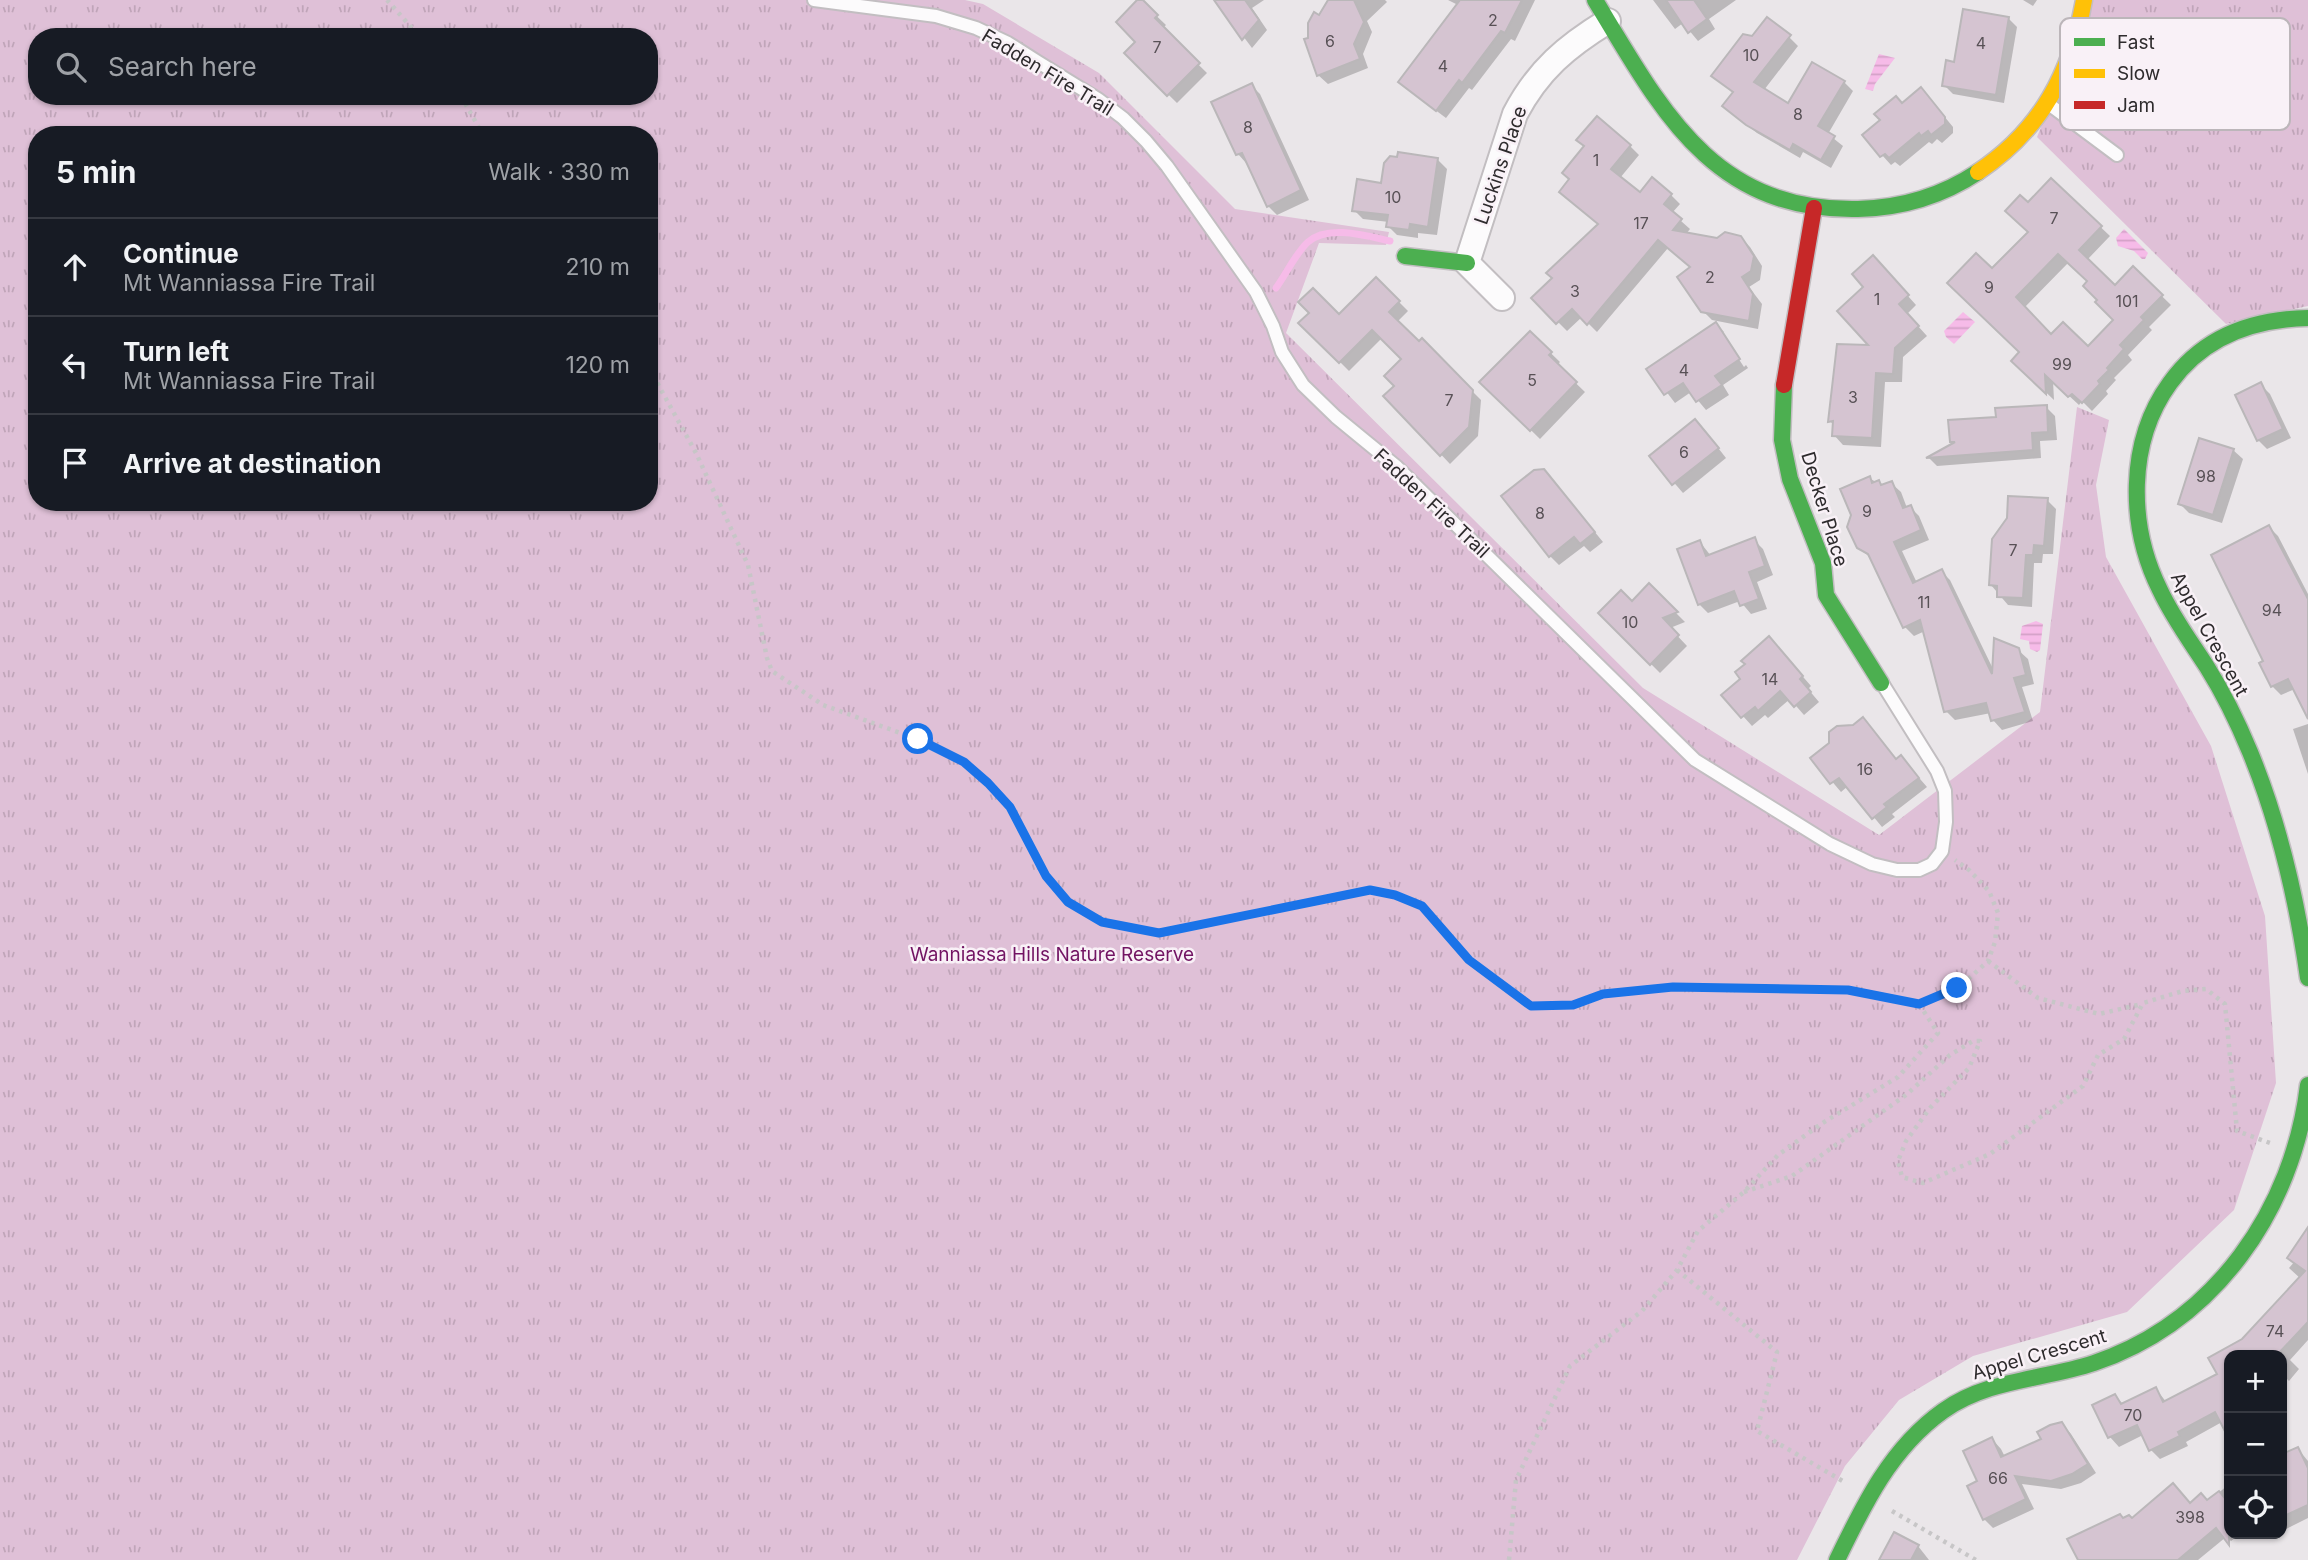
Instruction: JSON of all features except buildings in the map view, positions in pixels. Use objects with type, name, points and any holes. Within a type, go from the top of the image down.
[{"type":"street","points":[[2080,18],[2084,0]]},
{"type":"street","points":[[1602,10],[1669,119],[1700,152],[1735,179],[1774,198],[1814,208],[1865,210],[1901,205],[1957,186],[1997,161],[2030,129],[2060,81]]},
{"type":"street","name":"Luckins Place","points":[[1467,263],[1515,114],[1525,95],[1551,61],[1584,35],[1602,10]]},
{"type":"street","name":"Decker Place","points":[[1814,208],[1784,382],[1782,440],[1790,480],[1823,563],[1826,595],[1881,683]]},
{"type":"street","points":[[1405,256],[1467,263],[1502,298]]},
{"type":"street","name":"Appel Crescent","points":[[2308,318],[2261,321],[2223,335],[2190,357],[2164,387],[2146,424],[2137,466],[2136,488],[2141,533],[2154,577],[2164,599],[2222,694],[2249,749],[2278,828],[2299,909],[2308,978]]},
{"type":"street","name":"Appel Crescent","points":[[1837,1560],[1880,1476],[1908,1439],[1945,1409],[1965,1398],[2009,1382],[2092,1364],[2119,1353],[2171,1325],[2216,1288],[2253,1243],[2282,1190],[2301,1132],[2308,1085]]},
{"type":"lane","name":"Fadden Fire Trail","points":[[814,0],[936,16],[976,28],[1008,43],[1098,99],[1139,133],[1167,166],[1256,292],[1282,352],[1303,385],[1336,417],[1397,467],[1695,760],[1830,844],[1871,864],[1897,870],[1919,870],[1932,864],[1942,851]]},
{"type":"lane","points":[[2048,103],[2060,112]]},
{"type":"lane","points":[[2084,130],[2117,155]]},
{"type":"lane","points":[[1881,683],[1937,771],[1945,791],[1947,822],[1942,851]]},
{"type":"path","points":[[387,0],[413,28]]},
{"type":"path","points":[[466,105],[478,126]]},
{"type":"path","points":[[658,384],[696,453],[748,565],[772,671],[823,705],[918,739],[964,762],[1010,807],[1046,876],[1068,902],[1102,922],[1159,933],[1370,890],[1395,895],[1422,906],[1469,960],[1531,1006],[1573,1005],[1603,994],[1673,987],[1848,990],[1919,1004],[1957,988],[1988,961],[1995,942],[1998,913],[1989,891],[1969,870],[1942,851]]},
{"type":"path","points":[[1988,961],[2038,998],[2099,1014],[2183,991],[2206,989],[2225,1004],[2237,1131],[2274,1144]]},
{"type":"path","points":[[1744,1192],[1792,1176],[1906,1095],[1950,1055],[1973,1041],[1980,1041],[1969,1068],[1930,1108],[1906,1141],[1898,1161],[1902,1177],[1923,1183],[1990,1154],[2083,1086],[2098,1055],[2124,1039],[2143,1003]]},
{"type":"path","points":[[1509,1560],[1516,1480],[1570,1366],[1642,1311],[1677,1270],[1698,1231],[1744,1192],[1778,1155],[1821,1124],[1898,1077],[1938,1032],[1919,1004]]},
{"type":"path","points":[[1677,1270],[1777,1352],[1757,1431],[1976,1560]]},
{"type":"green space","name":"Wanniassa Hills Nature Reserve","points":[[0,0],[965,0],[983,4],[1099,73],[1235,209],[1389,232],[1386,245],[1319,243],[1286,333],[1643,688],[1879,835],[2040,712],[2077,407],[2109,420],[2096,485],[2106,557],[2211,746],[2265,916],[2276,1083],[2234,1210],[2127,1312],[1973,1356],[1899,1400],[1845,1466],[1797,1560],[0,1560]]},
{"type":"green space","points":[[2093,0],[2308,0],[2308,306],[2226,324],[2037,137],[2060,81],[2060,130],[2290,130],[2290,18],[2086,18]]},
{"type":"shaded area","points":[[1879,54],[1895,58],[1875,84],[1873,91],[1865,89]]},
{"type":"shaded area","points":[[2124,229],[2148,253],[2145,259],[2134,251],[2118,246],[2116,238]]},
{"type":"shaded area","points":[[1963,312],[1975,322],[1954,344],[1944,331]]},
{"type":"shaded area","points":[[2036,621],[2043,624],[2040,650],[2037,652],[2030,649],[2029,641],[2020,639],[2022,626]]},
{"type":"waterway","points":[[1276,288],[1299,252],[1316,237],[1337,232],[1390,241]]},
{"type":"traffic: fast","points":[[1595,0],[1643,79],[1669,115],[1697,146],[1728,173],[1765,193],[1807,205],[1874,208],[1936,194],[1978,172]]},
{"type":"traffic: fast","points":[[1405,256],[1467,263]]},
{"type":"traffic: fast","points":[[2308,318],[2268,322],[2231,334],[2214,342],[2183,367],[2156,406],[2146,431],[2137,485],[2142,539],[2149,565],[2171,610],[2225,698],[2261,779],[2286,863],[2308,978]]},
{"type":"traffic: fast","points":[[1784,385],[1782,440],[1790,479],[1823,563],[1826,595],[1881,683]]},
{"type":"traffic: fast","points":[[1837,1560],[1881,1478],[1908,1442],[1943,1411],[1978,1392],[2075,1369],[2137,1344],[2176,1320],[2211,1290],[2241,1255],[2266,1217],[2285,1175],[2299,1131],[2308,1085]]},
{"type":"traffic: slow","points":[[2080,18],[2084,0]]},
{"type":"traffic: slow","points":[[1978,172],[2019,138],[2050,98],[2060,77]]},
{"type":"traffic: jam","points":[[1784,385],[1814,208]]},
{"type":"route","points":[[918,739],[964,762],[988,783],[1010,807],[1046,876],[1068,902],[1102,922],[1159,933],[1370,890],[1395,895],[1422,906],[1469,960],[1503,988],[1531,1006],[1573,1005],[1603,994],[1673,987],[1848,990],[1919,1004],[1957,988]]}]
